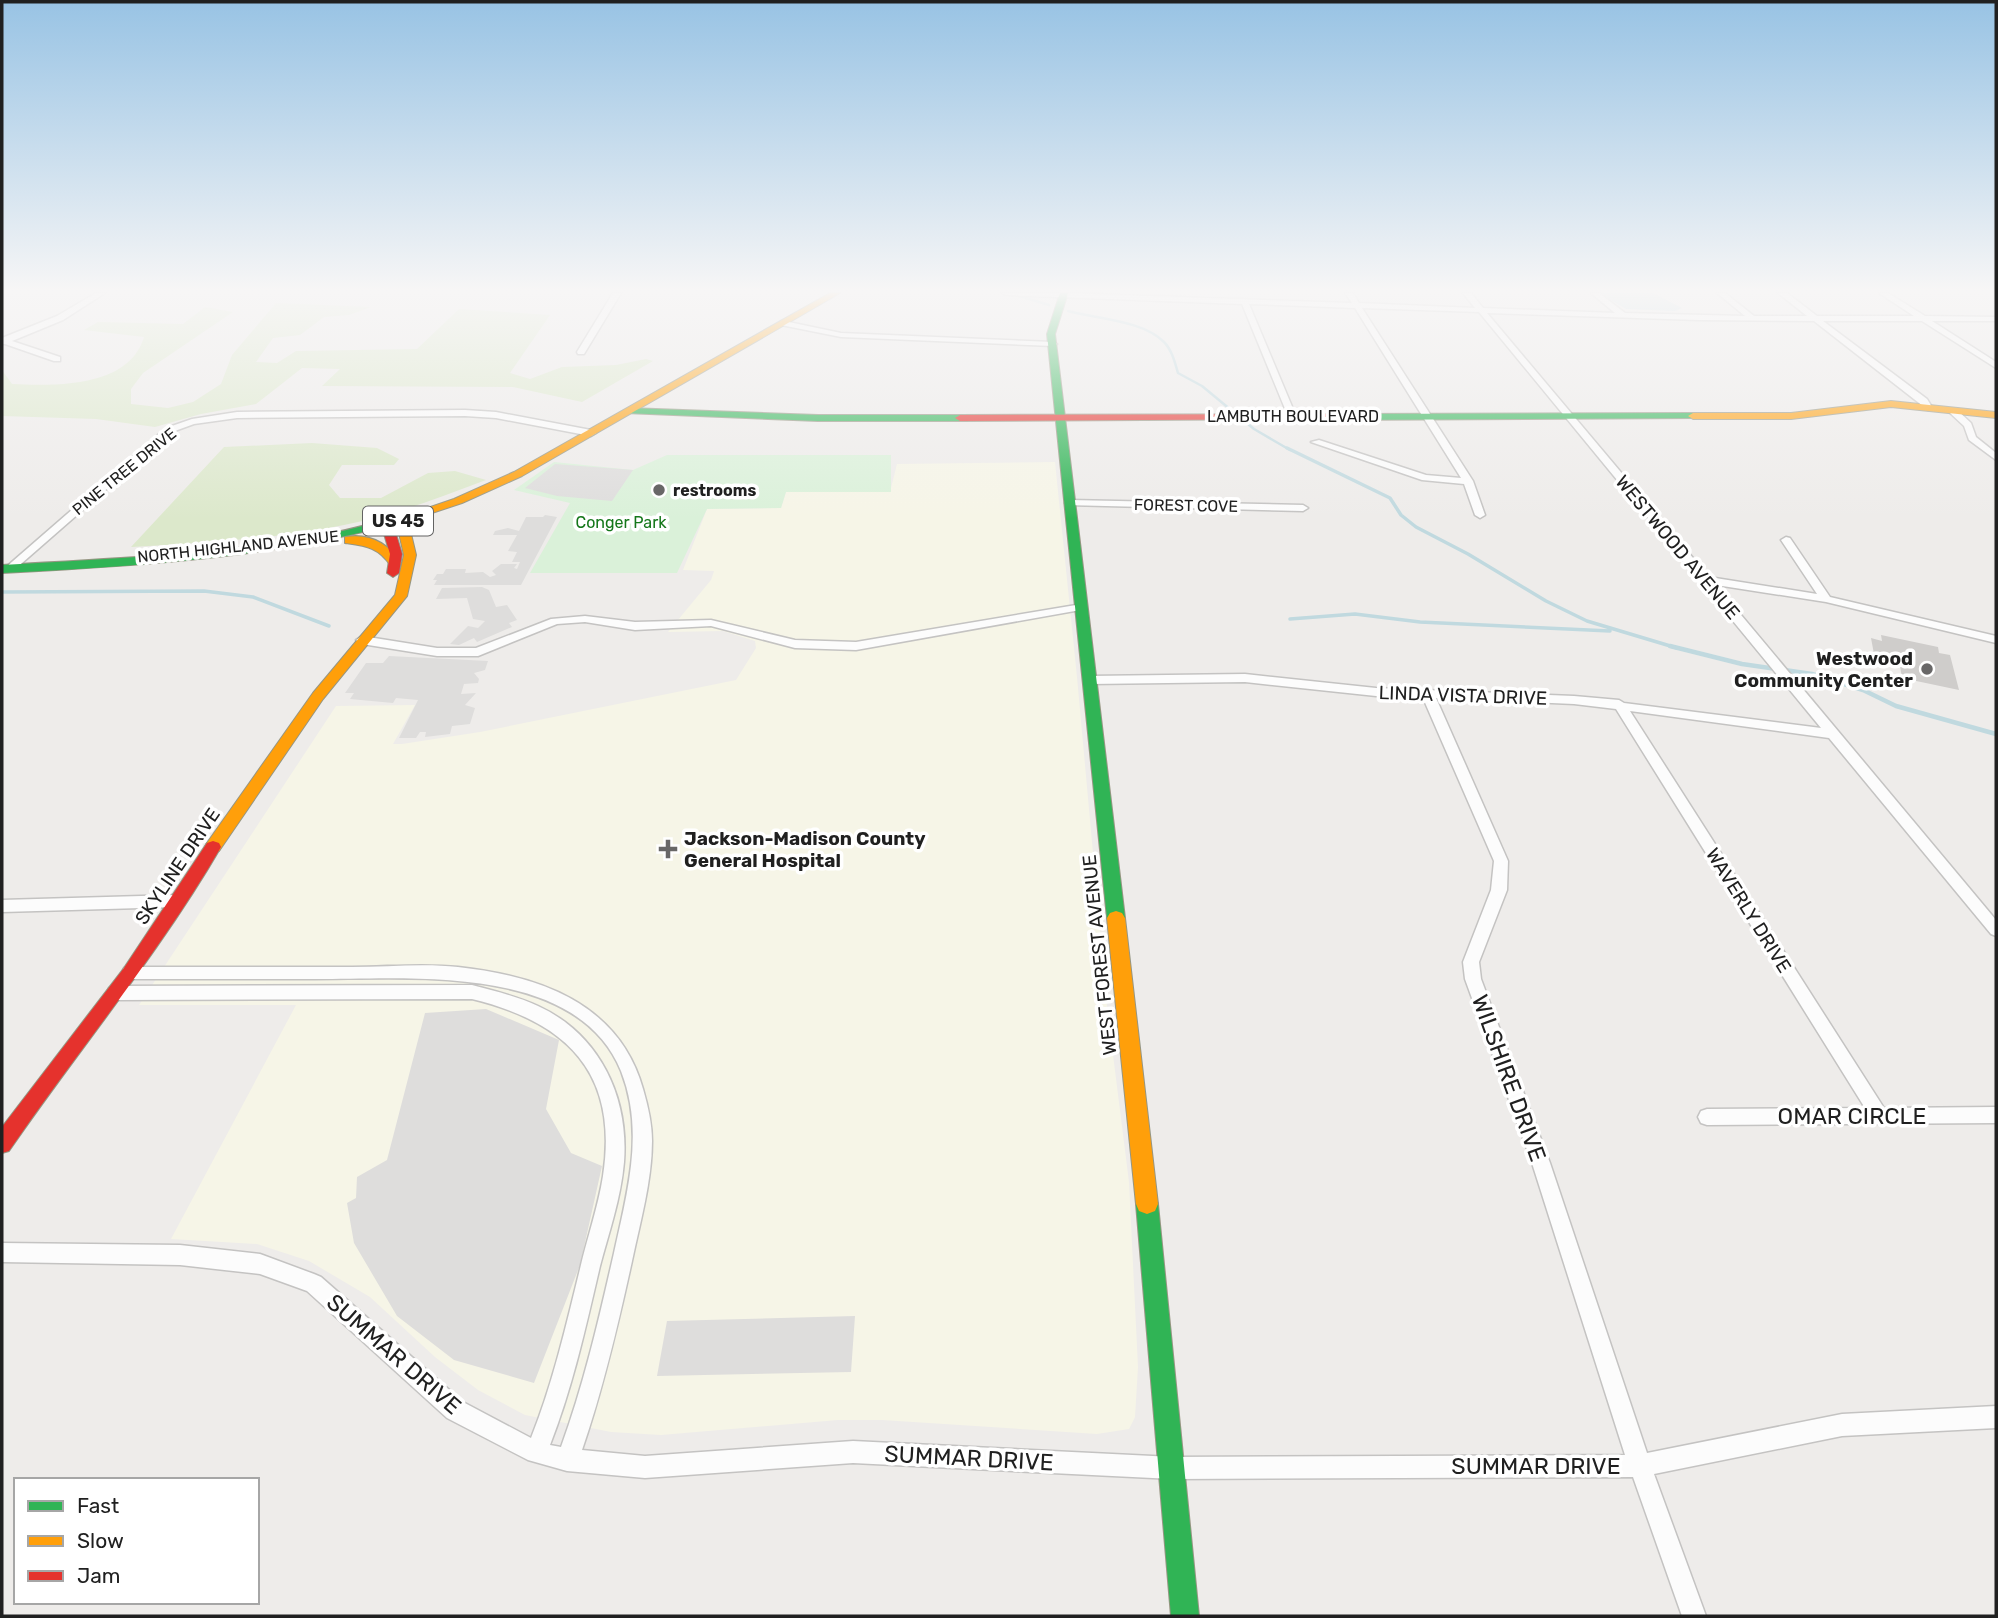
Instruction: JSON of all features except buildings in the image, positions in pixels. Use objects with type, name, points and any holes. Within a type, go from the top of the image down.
[{"type":"main road","name":"NORTH HIGHLAND AVENUE","points":[[6,569],[311,540],[395,522],[496,486],[704,369]]},
{"type":"main road","name":"WEST FOREST AVENUE","points":[[1055,369],[1141,1137],[1185,1616]]},
{"type":"main road","name":"LAMBUTH BOULEVARD","points":[[629,411],[806,418],[1791,416],[1822,414],[1870,405],[1928,407],[1996,415]]},
{"type":"main road","points":[[387,612],[387,597],[396,554],[395,522]]},
{"type":"main road","name":"SKYLINE DRIVE","points":[[2,1144],[36,1095],[130,973],[176,901],[318,696],[401,596],[411,555],[395,522]]},
{"type":"main road","points":[[311,540],[369,540],[388,550],[395,563]]},
{"type":"street","points":[[1272,369],[1292,416]]},
{"type":"street","points":[[1397,369],[1468,481],[1480,515]]},
{"type":"street","name":"WESTWOOD AVENUE","points":[[1529,369],[1996,930]]},
{"type":"street","points":[[1879,369],[1928,407]]},
{"type":"street","points":[[1953,411],[1968,425],[1972,438],[1996,457]]},
{"type":"street","name":"PINE TREE DRIVE","points":[[6,569],[169,430],[192,422],[257,414],[473,413],[592,433]]},
{"type":"street","points":[[1316,442],[1425,478],[1468,481]]},
{"type":"street","name":"FOREST COVE","points":[[1070,503],[1303,508]]},
{"type":"street","points":[[1786,540],[1826,599]]},
{"type":"street","points":[[1707,580],[1826,599],[1996,639]]},
{"type":"street","points":[[362,640],[437,652],[478,652],[555,621],[585,620],[635,626],[711,623],[795,644],[856,646],[918,638],[1082,607]]},
{"type":"street","name":"LINDA VISTA DRIVE","points":[[1090,680],[1259,679],[1428,695],[1574,699],[1834,734]]},
{"type":"street","name":"WILSHIRE DRIVE","points":[[1428,695],[1501,861],[1499,890],[1471,962],[1473,979],[1541,1163],[1640,1466],[1694,1616]]},
{"type":"street","name":"WAVERLY DRIVE","points":[[1619,704],[1879,1115]]},
{"type":"street","points":[[2,906],[176,901]]},
{"type":"street","points":[[130,973],[455,973],[493,977],[532,987],[589,1014],[614,1043],[635,1082],[643,1142],[602,1351],[586,1411],[567,1460]]},
{"type":"street","points":[[115,993],[472,992],[523,1006],[551,1019],[576,1038],[598,1068],[607,1087],[615,1150],[607,1199],[569,1359],[555,1407],[536,1452]]},
{"type":"street","name":"OMAR CIRCLE","points":[[1707,1117],[1996,1115]]},
{"type":"street","name":"SUMMAR DRIVE","points":[[2,1253],[180,1255],[260,1264],[314,1284],[455,1410],[536,1452],[567,1460],[645,1467],[806,1454],[867,1453],[1173,1468],[1640,1466],[1842,1425],[1996,1417]]},
{"type":"shaded area","name":"Jackson-Madison County General Hospital","points":[[1055,462],[1107,1007],[1129,1182],[1138,1367],[1135,1417],[1129,1429],[1097,1434],[882,1420],[838,1420],[661,1435],[611,1432],[525,1415],[478,1390],[435,1357],[370,1297],[309,1261],[257,1244],[171,1239],[296,1005],[139,1005],[336,706],[415,705],[393,744],[402,744],[480,732],[736,680],[756,648],[755,641],[723,631],[668,632],[711,580],[714,571],[683,570],[707,509],[781,508],[786,492],[890,492],[897,464]]},
{"type":"shaded area","points":[[555,464],[633,470],[612,501],[557,496],[525,488]]},
{"type":"shaded area","points":[[526,517],[557,517],[521,585],[434,585],[437,580],[433,580],[437,574],[443,574],[446,569],[466,569],[465,573],[483,572],[490,577],[496,575],[492,571],[501,564],[517,564],[514,568],[517,569],[520,562],[512,562],[517,552],[508,551],[517,535],[493,535],[495,531],[508,528],[519,531]]},
{"type":"shaded area","points":[[482,587],[489,590],[496,607],[507,605],[517,620],[509,623],[512,627],[477,642],[474,638],[459,645],[450,644],[468,626],[478,628],[485,621],[473,619],[467,598],[436,599],[442,588]]},
{"type":"shaded area","points":[[389,656],[488,661],[485,670],[474,673],[479,679],[478,683],[464,684],[461,694],[476,693],[465,705],[475,708],[470,724],[452,726],[450,734],[425,737],[426,732],[420,732],[416,738],[399,738],[418,700],[396,698],[393,703],[350,699],[354,693],[345,693],[366,663],[383,663]]},
{"type":"shaded area","points":[[486,1009],[559,1040],[546,1109],[571,1153],[602,1166],[580,1265],[534,1383],[454,1360],[397,1316],[354,1243],[347,1203],[356,1198],[357,1177],[387,1160],[425,1013]]},
{"type":"shaded area","points":[[855,1316],[851,1372],[657,1376],[667,1321]]},
{"type":"green space","points":[[119,369],[150,369],[131,389],[131,404],[168,408],[193,402],[221,384],[227,369],[301,369],[256,404],[201,414],[155,427],[96,419],[2,416],[2,370],[12,384],[49,385],[88,380]]},
{"type":"green space","points":[[321,369],[513,369],[510,373],[530,379],[558,369],[640,369],[582,402],[513,387],[322,386],[340,369]]},
{"type":"green space","points":[[312,443],[377,448],[399,459],[394,465],[342,465],[329,485],[340,498],[381,498],[428,473],[455,471],[486,480],[398,511],[318,530],[211,542],[131,547],[224,447]]},
{"type":"green space","name":"Conger Park","points":[[667,455],[891,455],[891,492],[786,492],[781,508],[707,509],[677,573],[530,573],[570,503],[514,490],[554,462],[633,470]]},
{"type":"waterway","points":[[1177,369],[1178,373],[1202,386],[1254,429],[1290,450]]},
{"type":"waterway","points":[[1287,448],[1390,498],[1401,515],[1416,527],[1468,554],[1546,601],[1587,621],[1672,646]]},
{"type":"waterway","points":[[2,592],[204,591],[253,597],[329,626]]},
{"type":"waterway","points":[[1290,619],[1355,614],[1420,622],[1610,631]]},
{"type":"waterway","points":[[1672,646],[1742,664],[1812,674],[1863,690],[1896,706],[1996,734]]},
{"type":"waterway","points":[[1672,646],[1677,648]]},
{"type":"traffic: fast","points":[[1055,369],[1116,918]]},
{"type":"traffic: fast","points":[[629,411],[818,418],[960,418]]},
{"type":"traffic: fast","points":[[1331,417],[1693,416]]},
{"type":"traffic: fast","points":[[2,569],[257,549],[308,542],[405,518]]},
{"type":"traffic: fast","points":[[1147,1204],[1185,1616]]},
{"type":"traffic: slow","points":[[405,518],[458,501],[518,474],[703,369]]},
{"type":"traffic: slow","points":[[1693,416],[1791,416],[1891,404],[1996,415]]},
{"type":"traffic: slow","points":[[213,847],[318,696],[401,596],[410,555],[402,520]]},
{"type":"traffic: slow","points":[[349,540],[376,544],[386,551],[395,563]]},
{"type":"traffic: slow","points":[[1116,918],[1147,1204]]},
{"type":"traffic: jam","points":[[960,418],[1331,417]]},
{"type":"traffic: jam","points":[[387,524],[396,554],[393,573]]},
{"type":"traffic: jam","points":[[2,1144],[36,1095],[130,973],[213,847]]},
{"type":"place","name":"restrooms","points":[[659,490]]},
{"type":"place","name":"Westwood Community Center","points":[[1927,669]]},
{"type":"place","name":"Jackson-Madison County General Hospital","points":[[668,849]]}]
